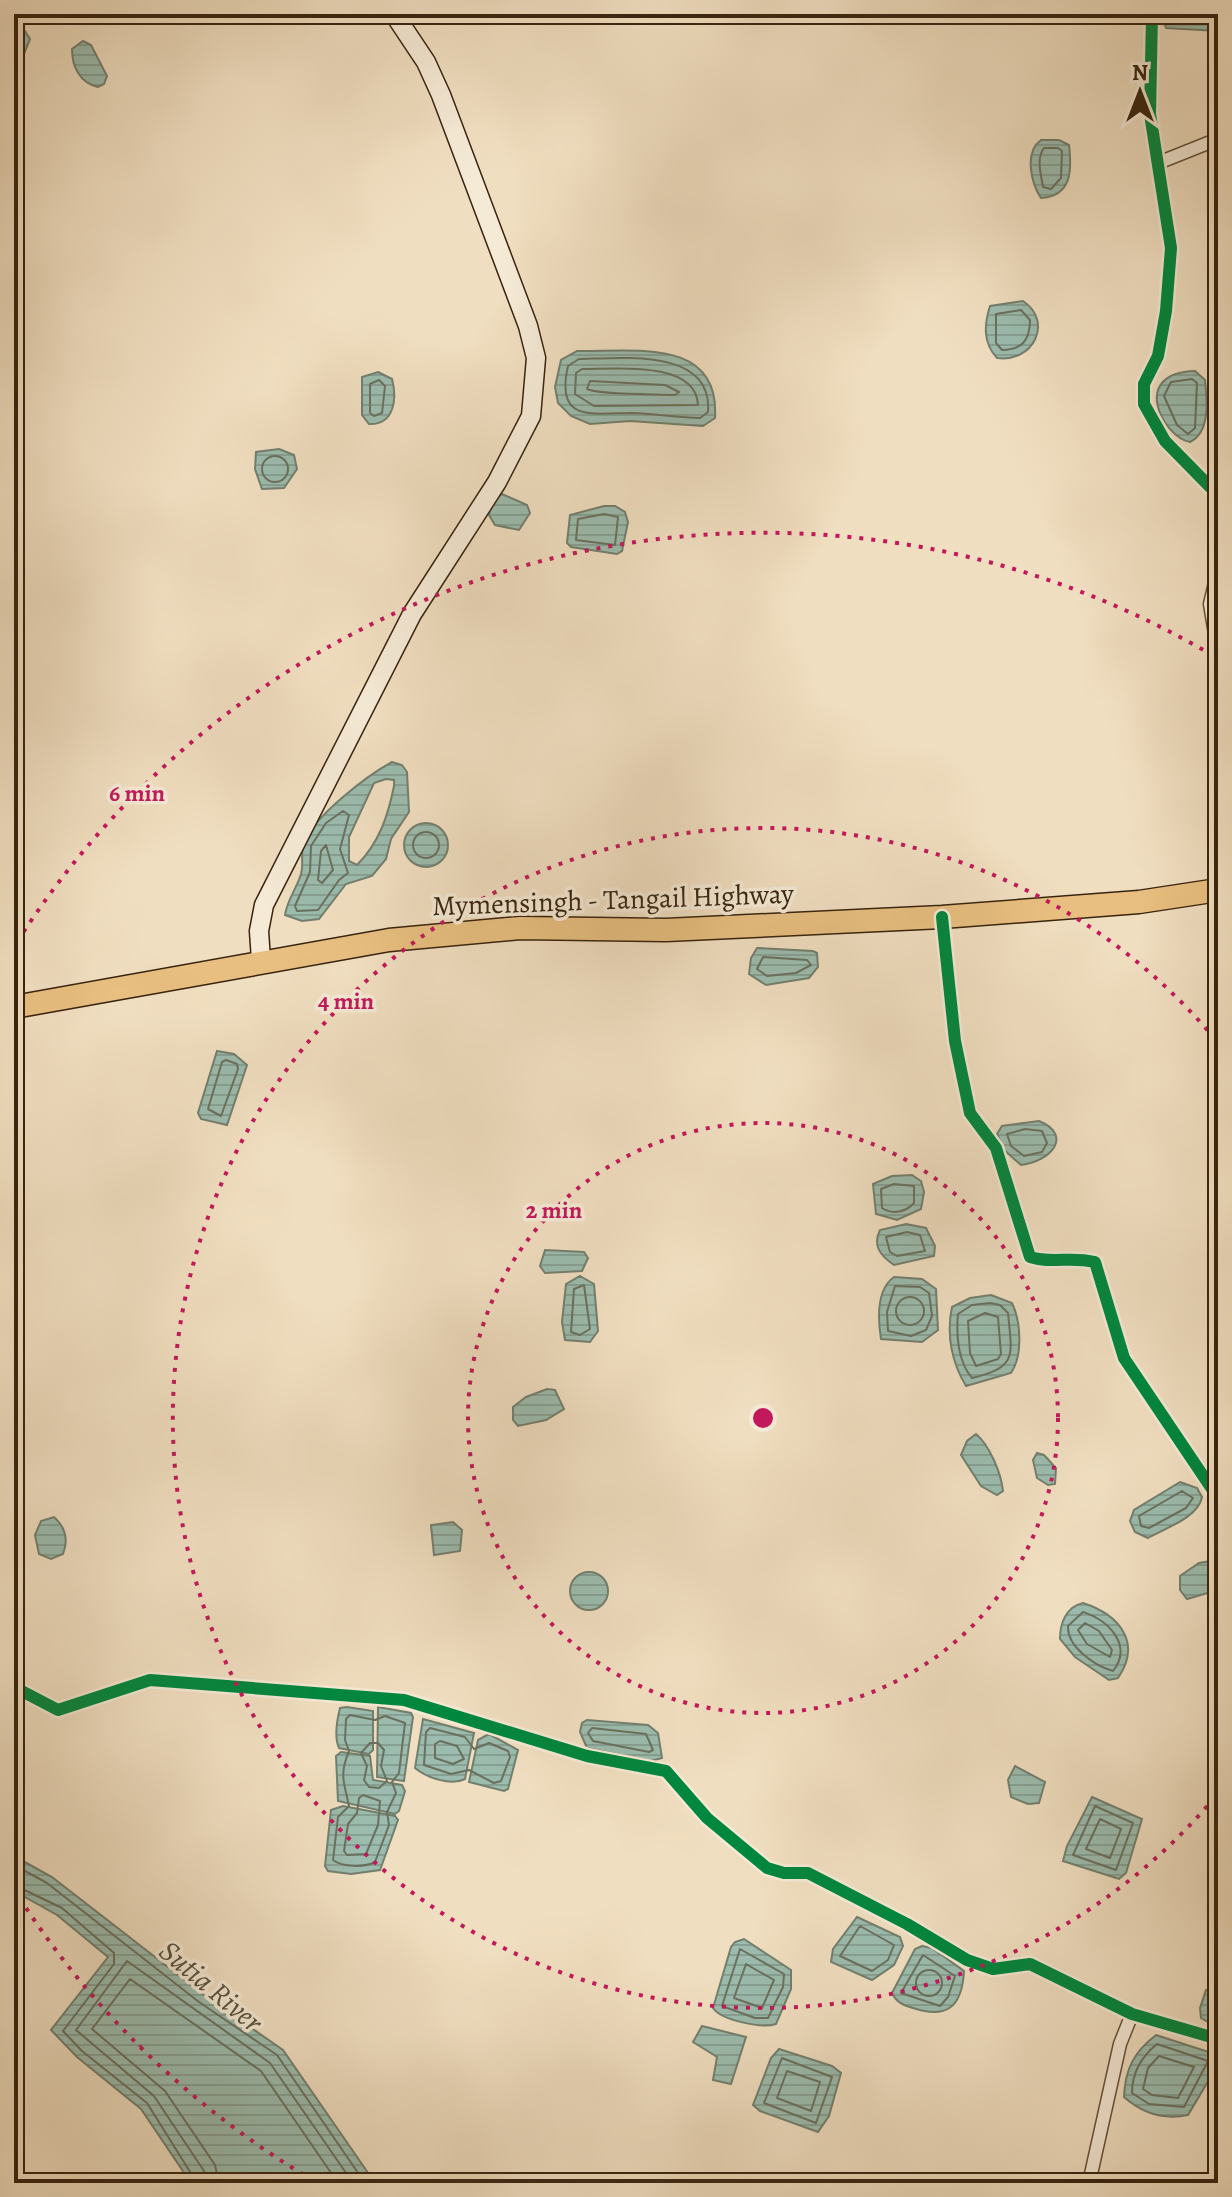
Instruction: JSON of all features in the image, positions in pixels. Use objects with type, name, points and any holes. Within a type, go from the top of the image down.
[{"type":"highway","name":"Mymensingh - Tangail Highway","points":[[14,1007],[261,960],[389,940],[520,928],[666,930],[942,917],[1139,902],[1218,890]]},
{"type":"main road","points":[[261,960],[259,931],[264,905],[412,614],[497,482],[531,416],[536,358],[528,326],[441,95],[426,62],[394,14]]},
{"type":"street","points":[[1152,14],[1150,114],[1171,248],[1166,311],[1158,356],[1144,384],[1144,404],[1165,441],[1218,495]]},
{"type":"street","points":[[1158,163],[1218,139]]},
{"type":"street","points":[[1218,570],[1210,604],[1218,652]]},
{"type":"street","points":[[942,917],[955,1041],[970,1113],[996,1148],[1030,1257],[1044,1262],[1071,1256],[1095,1262],[1124,1358],[1218,1498]]},
{"type":"street","points":[[14,1687],[58,1710],[150,1680],[404,1700],[587,1756],[666,1771],[707,1818],[767,1868],[784,1873],[808,1873],[907,1924],[967,1960],[993,1969],[1030,1964],[1132,2014],[1218,2039]]},
{"type":"street","points":[[1089,2183],[1120,2044],[1132,2014]]},
{"type":"water","points":[[1162,14],[1218,14],[1218,31],[1166,28]]},
{"type":"water","points":[[14,27],[25,31],[30,39],[24,54],[14,63]]},
{"type":"water","points":[[83,41],[91,45],[107,76],[104,84],[98,87],[82,78],[74,62],[72,49]]},
{"type":"water","points":[[1041,140],[1059,140],[1069,145],[1070,172],[1059,192],[1041,198],[1034,184],[1031,160],[1032,152]]},
{"type":"water","points":[[1023,301],[1037,319],[1035,339],[1021,354],[997,358],[986,334],[990,306]]},
{"type":"water","points":[[577,351],[647,351],[670,354],[689,361],[704,374],[713,392],[715,418],[703,426],[630,421],[590,424],[571,416],[558,403],[555,387],[561,360]]},
{"type":"water","points":[[1195,371],[1205,380],[1206,414],[1201,431],[1190,442],[1180,438],[1162,418],[1157,393],[1163,382],[1175,374]]},
{"type":"water","points":[[378,372],[392,379],[394,402],[384,420],[369,424],[362,415],[362,377]]},
{"type":"water","points":[[279,449],[294,455],[297,469],[284,488],[262,489],[255,469],[256,452]]},
{"type":"water","points":[[502,494],[527,505],[530,513],[519,530],[495,525],[489,515],[492,498]]},
{"type":"water","points":[[615,506],[625,512],[628,522],[622,551],[617,554],[571,547],[567,543],[570,515]]},
{"type":"water","points":[[392,762],[402,765],[407,772],[409,812],[391,839],[386,859],[372,876],[346,884],[319,919],[302,921],[285,915],[301,874],[303,846],[310,832],[342,798]],"holes":[[[394,780],[382,828],[357,865],[349,861],[349,837],[374,783]]]},
{"type":"water","points":[[426,823],[441,830],[448,845],[441,860],[426,867],[411,860],[404,845],[411,830]]},
{"type":"water","points":[[757,948],[813,951],[817,953],[818,967],[809,978],[766,985],[749,974],[751,958]]},
{"type":"water","points":[[217,1051],[234,1054],[247,1065],[227,1125],[201,1119],[198,1113]]},
{"type":"water","points":[[1039,1121],[1055,1133],[1054,1147],[1042,1158],[1021,1165],[1004,1150],[997,1134],[1002,1126]]},
{"type":"water","points":[[912,1175],[921,1181],[924,1192],[921,1209],[897,1220],[876,1214],[873,1184],[892,1176]]},
{"type":"water","points":[[906,1224],[926,1228],[935,1246],[934,1256],[894,1265],[879,1250],[878,1236],[880,1230]]},
{"type":"water","points":[[545,1250],[584,1252],[588,1258],[582,1271],[545,1273],[540,1266]]},
{"type":"water","points":[[580,1276],[594,1284],[598,1331],[590,1342],[565,1340],[562,1322],[566,1284]]},
{"type":"water","points":[[894,1277],[922,1279],[936,1289],[938,1330],[922,1342],[881,1339],[881,1297]]},
{"type":"water","points":[[991,1295],[1012,1303],[1015,1311],[1019,1348],[1015,1366],[1011,1373],[966,1386],[952,1348],[952,1307],[970,1298]]},
{"type":"water","points":[[547,1389],[555,1390],[564,1409],[546,1420],[518,1426],[513,1420],[513,1407],[526,1397]]},
{"type":"water","points":[[976,1434],[986,1445],[1000,1476],[1003,1491],[997,1495],[981,1486],[961,1455],[967,1441]]},
{"type":"water","points":[[1037,1453],[1044,1455],[1056,1468],[1055,1484],[1048,1485],[1037,1478],[1033,1460]]},
{"type":"water","points":[[1180,1482],[1197,1488],[1202,1497],[1194,1511],[1148,1538],[1135,1532],[1130,1521],[1134,1510]]},
{"type":"water","points":[[54,1517],[63,1529],[66,1543],[63,1554],[51,1559],[39,1554],[35,1535],[41,1521]]},
{"type":"water","points":[[453,1522],[462,1530],[460,1551],[434,1555],[431,1525]]},
{"type":"water","points":[[1210,1561],[1218,1569],[1218,1590],[1187,1599],[1180,1590],[1180,1576],[1199,1563]]},
{"type":"water","points":[[589,1572],[603,1577],[608,1591],[603,1605],[589,1610],[575,1605],[570,1591],[575,1577]]},
{"type":"water","points":[[1083,1603],[1107,1615],[1123,1632],[1128,1653],[1118,1678],[1109,1680],[1075,1657],[1060,1639],[1065,1616]]},
{"type":"water","points":[[378,1707],[411,1713],[413,1717],[404,1781],[377,1777]]},
{"type":"water","points":[[340,1708],[373,1711],[373,1750],[369,1754],[339,1748],[337,1744]]},
{"type":"water","points":[[423,1719],[474,1733],[465,1779],[453,1782],[439,1780],[415,1768]]},
{"type":"water","points":[[587,1720],[648,1725],[658,1733],[662,1758],[651,1761],[587,1748],[580,1732],[582,1723]]},
{"type":"water","points":[[489,1734],[518,1750],[508,1789],[504,1791],[469,1782],[478,1740]]},
{"type":"water","points":[[341,1752],[370,1756],[373,1780],[402,1785],[405,1791],[399,1811],[395,1814],[338,1801],[336,1756]]},
{"type":"water","points":[[1015,1766],[1045,1782],[1039,1803],[1028,1804],[1011,1797],[1008,1780]]},
{"type":"water","points":[[1092,1797],[1142,1819],[1126,1873],[1119,1879],[1063,1861],[1067,1846]]},
{"type":"water","points":[[343,1806],[395,1816],[398,1820],[380,1870],[351,1874],[328,1871],[325,1866],[331,1810]]},
{"type":"water","points":[[14,1856],[52,1877],[204,1995],[283,2050],[375,2183],[191,2183],[141,2109],[77,2057],[51,2030],[108,1957],[57,1915],[14,1891]]},
{"type":"water","points":[[857,1917],[900,1937],[903,1946],[894,1965],[872,1980],[831,1962],[833,1949]]},
{"type":"water","points":[[744,1939],[791,1970],[791,1989],[776,2024],[742,2022],[724,2016],[713,2008],[731,1947]]},
{"type":"water","points":[[922,1946],[932,1948],[964,1971],[956,2002],[943,2011],[925,2011],[906,2006],[892,1993],[915,1949]]},
{"type":"water","points":[[1218,1989],[1218,2028],[1201,2018],[1200,2008],[1206,1990]]},
{"type":"water","points":[[702,2026],[746,2037],[731,2084],[713,2080],[717,2057],[693,2042]]},
{"type":"water","points":[[1156,2035],[1212,2053],[1215,2059],[1210,2078],[1188,2115],[1170,2117],[1154,2114],[1124,2097],[1132,2062]]},
{"type":"water","points":[[779,2049],[832,2066],[841,2073],[829,2116],[818,2132],[760,2111],[753,2105],[771,2058]]},
{"type":"cycle path","points":[[1152,14],[1150,114],[1171,248],[1166,311],[1158,356],[1144,384],[1144,404],[1165,441],[1218,495]]},
{"type":"cycle path","points":[[942,917],[955,1041],[970,1113],[996,1148],[1030,1257],[1095,1262],[1124,1358],[1218,1498]]},
{"type":"cycle path","points":[[14,1687],[58,1710],[150,1680],[404,1700],[587,1756],[666,1771],[707,1818],[767,1868],[784,1873],[808,1873],[907,1924],[967,1960],[993,1969],[1030,1964],[1132,2014],[1218,2039]]},
{"type":"water label","name":"Sutia River","points":[[211,1986]]}]
